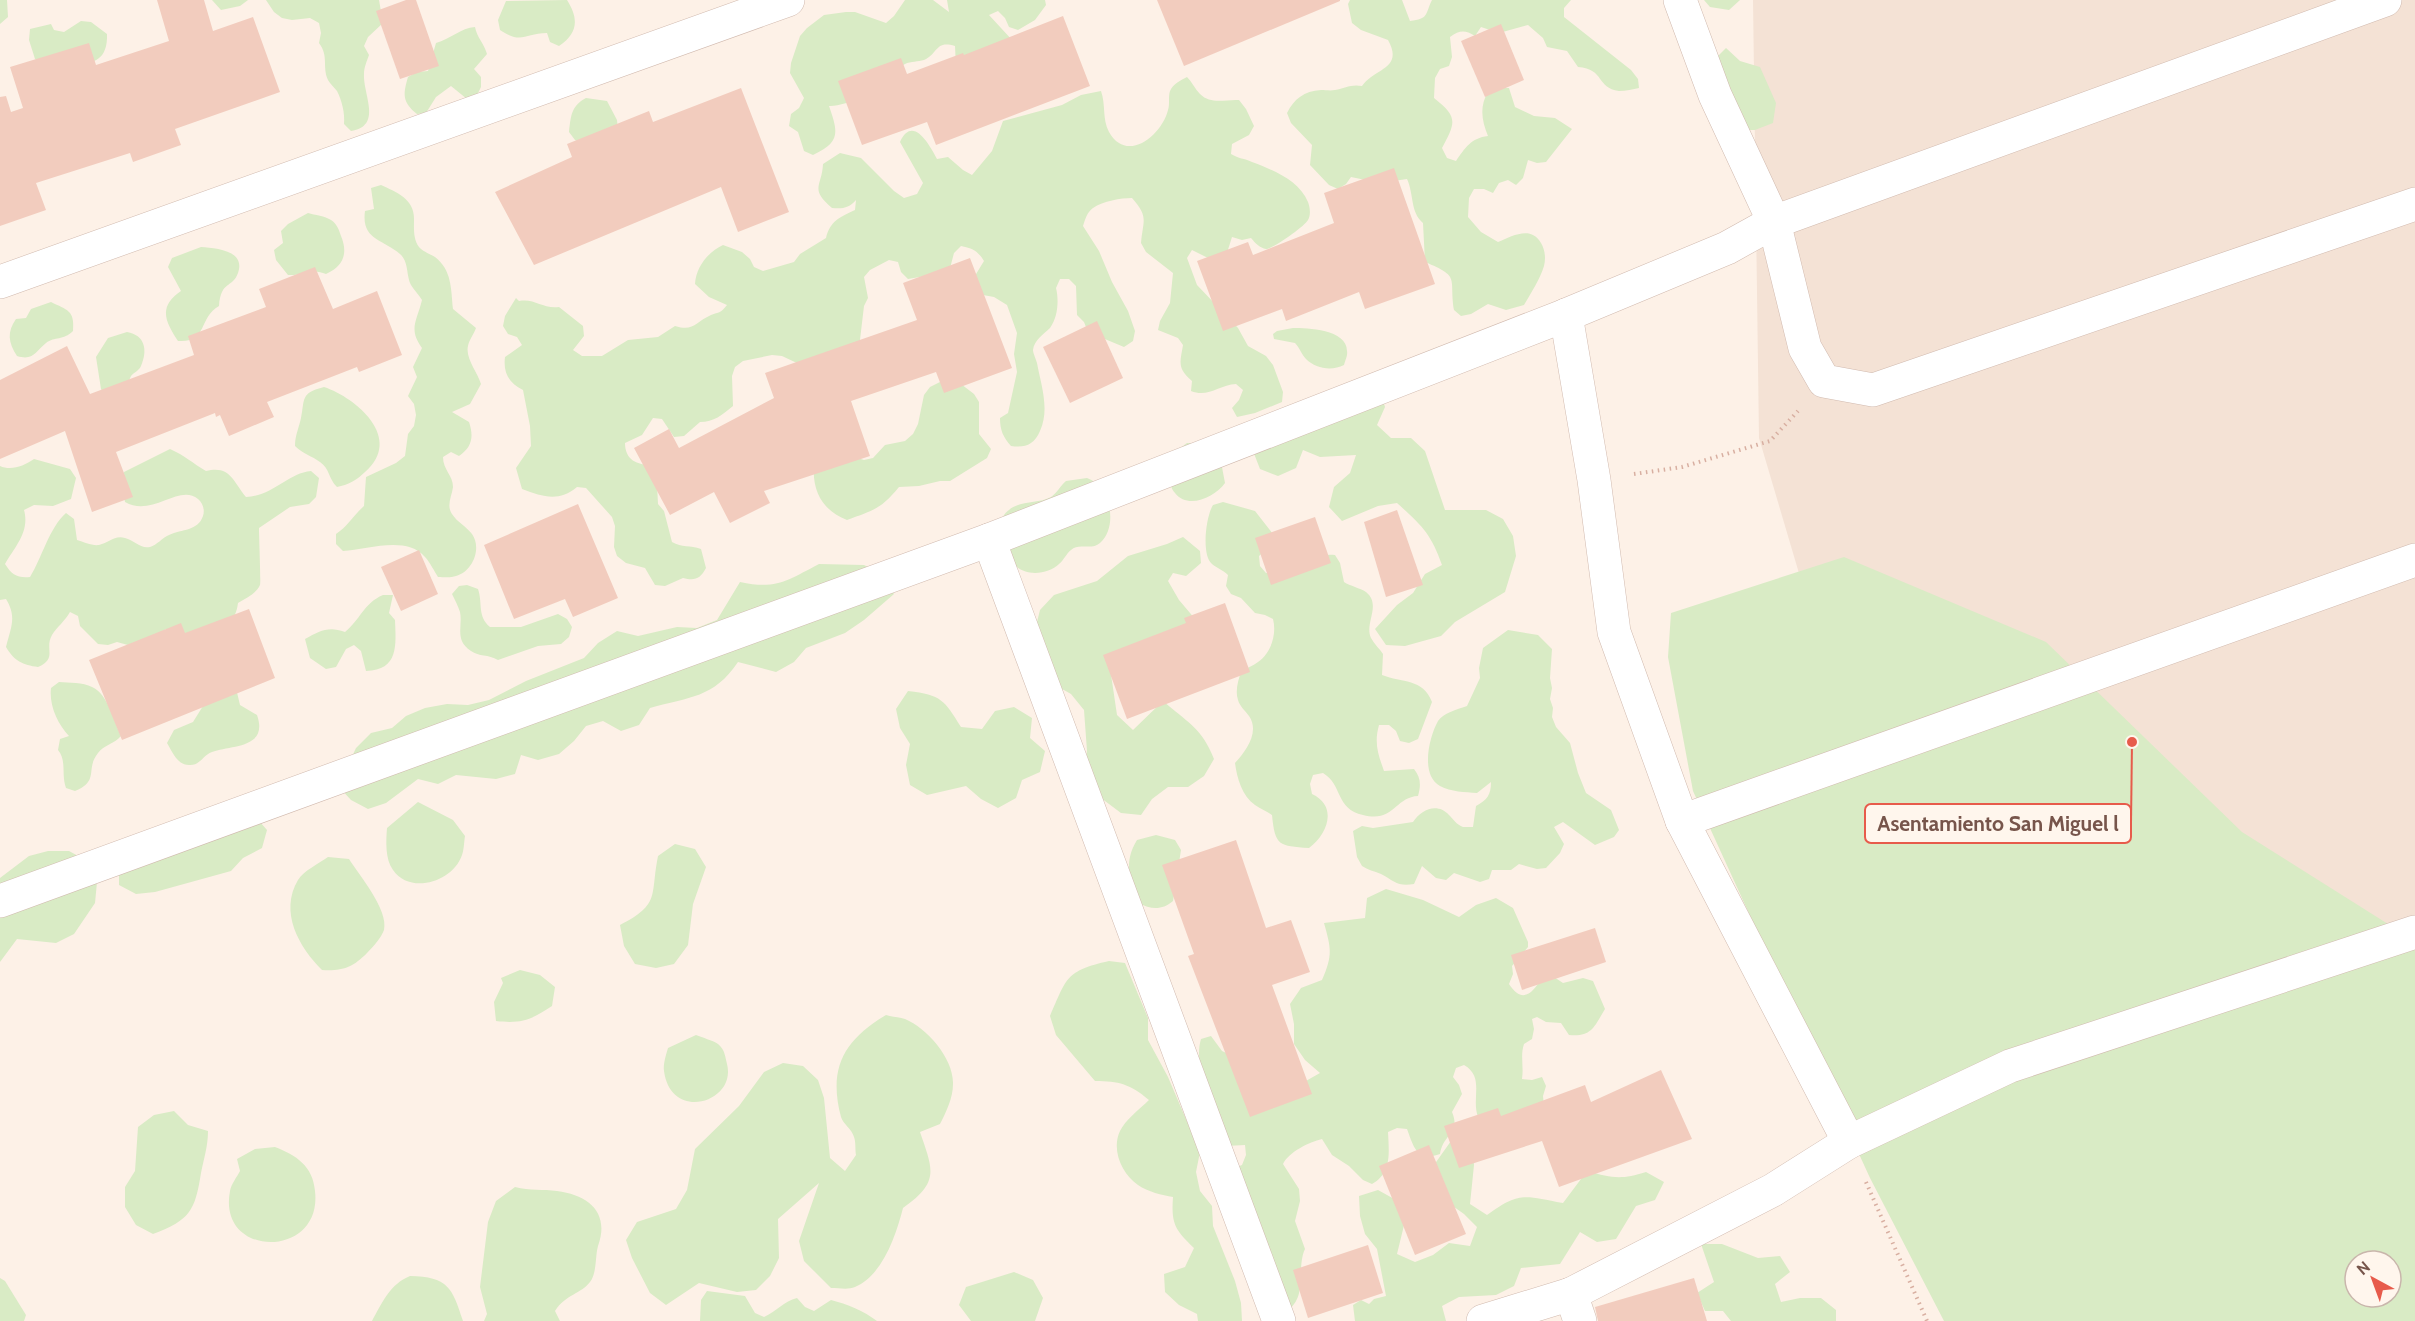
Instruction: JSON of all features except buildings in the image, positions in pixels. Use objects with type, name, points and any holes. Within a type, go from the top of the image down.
[{"type":"street","points":[[0,282],[788,0]]},
{"type":"street","points":[[1680,0],[1715,95],[1774,222],[1805,348],[1824,381],[1873,390],[2415,204]]},
{"type":"street","points":[[0,901],[989,540],[1566,315],[1727,248],[1774,222],[2385,0]]},
{"type":"street","points":[[1566,315],[1594,480],[1614,632],[1682,821],[1849,1142]]},
{"type":"street","points":[[989,540],[1279,1321]]},
{"type":"street","points":[[1682,821],[2415,560]]},
{"type":"street","points":[[1483,1321],[1576,1307],[1849,1142],[2010,1066],[2415,932]]},
{"type":"path","points":[[1594,480],[1682,467],[1770,441],[1824,381]]},
{"type":"path","points":[[1849,1142],[1927,1321]]},
{"type":"shaded area","points":[[1753,0],[2415,0],[2415,1046],[2000,1253],[1759,438]]},
{"type":"green space","points":[[0,0],[7,0],[8,17],[0,24]]},
{"type":"green space","points":[[212,0],[248,0],[240,6],[221,10]]},
{"type":"green space","points":[[266,0],[379,0],[383,23],[368,37],[364,46],[369,55],[365,66],[364,82],[369,116],[361,128],[351,131],[344,124],[344,111],[340,99],[326,75],[324,52],[319,43],[321,33],[319,23],[310,18],[292,20],[282,18],[274,12]]},
{"type":"green space","points":[[567,0],[575,19],[575,25],[570,36],[559,46],[550,42],[547,33],[519,38],[500,30],[498,20],[506,1]]},
{"type":"green space","points":[[905,0],[933,0],[949,12],[947,0],[1045,0],[1046,5],[1035,20],[1018,30],[1009,27],[1005,18],[998,11],[989,15],[1013,41],[956,67],[955,46],[940,46],[924,60],[903,65],[894,76],[871,92],[844,104],[829,106],[835,130],[833,141],[829,146],[813,155],[804,151],[798,132],[789,126],[791,114],[799,108],[804,98],[790,73],[800,36],[824,15],[855,12],[886,23]]},
{"type":"green space","points":[[1350,0],[1402,0],[1410,21],[1423,17],[1432,0],[1571,0],[1564,8],[1564,17],[1631,70],[1638,79],[1639,88],[1622,91],[1612,89],[1593,71],[1578,67],[1567,51],[1547,47],[1543,38],[1528,25],[1499,33],[1481,27],[1475,36],[1463,32],[1450,37],[1452,57],[1449,66],[1440,69],[1435,78],[1434,98],[1451,115],[1452,126],[1442,148],[1447,158],[1456,161],[1473,141],[1488,136],[1483,119],[1483,103],[1488,92],[1498,88],[1509,88],[1515,107],[1534,116],[1555,118],[1572,129],[1546,162],[1537,163],[1528,160],[1523,178],[1516,185],[1508,180],[1499,183],[1493,193],[1484,189],[1474,189],[1469,198],[1468,217],[1481,232],[1498,242],[1527,233],[1532,234],[1541,243],[1545,254],[1544,266],[1524,305],[1506,310],[1488,304],[1471,314],[1461,316],[1454,310],[1449,275],[1425,262],[1423,223],[1416,214],[1407,179],[1380,183],[1351,177],[1338,189],[1329,185],[1310,165],[1312,145],[1291,123],[1287,113],[1293,104],[1310,92],[1362,86],[1386,67],[1393,57],[1388,40],[1361,30],[1352,23],[1348,4]]},
{"type":"green space","points":[[1704,0],[1740,0],[1729,10],[1710,7]]},
{"type":"green space","points":[[81,21],[91,22],[107,34],[105,51],[101,56],[84,64],[51,64],[35,59],[29,40],[30,29],[51,24],[54,30],[64,32]]},
{"type":"green space","points":[[475,27],[487,54],[474,69],[481,77],[481,87],[476,97],[467,99],[451,86],[436,97],[426,113],[417,114],[406,102],[405,88],[408,77],[417,72],[428,71],[436,43],[465,29]]},
{"type":"green space","points":[[1726,48],[1740,61],[1760,67],[1776,103],[1773,123],[1755,130],[1734,130],[1710,64]]},
{"type":"green space","points":[[1187,77],[1204,97],[1219,101],[1239,100],[1246,109],[1254,126],[1249,135],[1232,144],[1231,154],[1268,169],[1292,182],[1304,194],[1309,204],[1310,216],[1306,223],[1270,248],[1262,248],[1251,238],[1242,240],[1232,237],[1226,256],[1210,259],[1192,250],[1187,258],[1197,285],[1238,328],[1248,346],[1266,356],[1273,365],[1283,392],[1282,402],[1255,413],[1237,417],[1232,408],[1239,400],[1243,390],[1236,384],[1203,393],[1191,391],[1192,381],[1181,365],[1183,345],[1178,338],[1158,330],[1160,321],[1170,303],[1173,273],[1146,252],[1141,243],[1144,219],[1141,210],[1132,198],[1123,199],[1093,208],[1083,226],[1099,251],[1128,311],[1135,331],[1133,341],[1124,347],[1088,332],[1084,322],[1077,315],[1076,286],[1069,279],[1060,279],[1056,288],[1058,303],[1055,319],[1050,328],[1037,340],[1033,350],[1042,388],[1044,414],[1038,436],[1028,444],[1011,446],[1002,433],[1000,422],[1000,418],[1008,413],[1017,372],[1014,354],[1017,333],[1007,305],[994,297],[983,295],[973,279],[984,261],[974,250],[961,246],[954,253],[949,272],[908,279],[901,272],[898,262],[889,260],[870,270],[864,277],[868,298],[864,306],[857,365],[799,364],[782,356],[772,355],[743,361],[735,367],[732,376],[733,406],[721,415],[710,421],[700,422],[684,436],[674,437],[662,419],[653,418],[642,435],[625,443],[627,454],[633,460],[641,464],[652,465],[657,484],[658,504],[664,511],[672,542],[701,549],[706,568],[697,578],[683,578],[665,586],[655,585],[645,568],[626,563],[617,556],[614,547],[615,526],[612,517],[586,488],[577,487],[564,495],[551,497],[522,489],[516,468],[531,446],[530,426],[523,390],[508,377],[505,357],[522,345],[517,337],[508,334],[503,326],[505,316],[516,298],[519,301],[525,300],[559,307],[583,326],[584,336],[573,350],[582,356],[602,356],[628,340],[658,337],[675,326],[691,327],[721,311],[727,305],[709,297],[695,284],[700,266],[718,248],[723,245],[742,252],[750,259],[754,267],[763,271],[794,262],[800,254],[826,238],[830,227],[836,220],[855,210],[856,200],[846,207],[832,208],[819,191],[823,164],[840,153],[861,158],[904,198],[917,194],[923,183],[900,142],[910,131],[921,135],[937,159],[948,157],[972,175],[992,151],[1003,121],[1062,105],[1081,95],[1101,91],[1109,132],[1116,141],[1125,146],[1134,146],[1143,142],[1159,128],[1168,110],[1171,89],[1177,82]]},
{"type":"green space","points":[[586,98],[607,101],[617,120],[618,130],[584,144],[575,140],[569,132],[571,116],[577,104]]},
{"type":"green space","points":[[381,185],[393,190],[408,202],[413,213],[417,244],[441,262],[450,280],[453,309],[476,328],[468,351],[481,384],[470,404],[452,412],[469,422],[471,441],[467,449],[459,456],[451,452],[443,457],[453,483],[450,511],[472,534],[476,546],[471,564],[454,577],[438,577],[425,557],[417,550],[408,547],[386,545],[343,551],[336,544],[336,534],[364,506],[366,477],[396,463],[405,456],[408,434],[414,426],[416,415],[414,404],[408,396],[417,377],[413,367],[422,348],[415,335],[415,330],[422,300],[411,285],[403,257],[375,238],[366,228],[365,211],[374,209],[371,188]]},
{"type":"green space","points":[[308,213],[329,219],[336,225],[343,242],[343,258],[337,267],[326,274],[311,272],[288,275],[276,260],[274,250],[283,243],[281,231],[288,224]]},
{"type":"green space","points":[[201,247],[234,255],[238,259],[238,273],[236,278],[224,288],[219,306],[212,311],[199,334],[188,341],[178,341],[167,321],[166,314],[169,303],[181,291],[168,267],[172,258]]},
{"type":"green space","points":[[51,302],[69,312],[73,319],[73,331],[66,336],[49,341],[33,355],[17,356],[10,337],[11,328],[16,319],[26,318],[31,309]]},
{"type":"green space","points":[[1293,328],[1325,331],[1341,338],[1347,351],[1344,365],[1334,368],[1319,367],[1306,359],[1295,343],[1274,339],[1273,334],[1277,331]]},
{"type":"green space","points":[[127,332],[138,336],[141,340],[144,349],[143,360],[140,368],[125,386],[106,397],[101,389],[96,357],[108,338]]},
{"type":"green space","points":[[948,378],[957,381],[974,394],[979,402],[979,434],[991,449],[987,458],[950,481],[899,487],[876,508],[847,520],[825,506],[817,492],[814,466],[845,454],[864,460],[873,458],[885,445],[905,441],[913,434],[918,424],[924,395],[930,387]]},
{"type":"green space","points":[[324,387],[337,392],[362,410],[372,421],[380,446],[376,459],[365,472],[352,482],[337,487],[323,465],[295,446],[305,398],[307,394]]},
{"type":"green space","points":[[1379,387],[1385,407],[1377,425],[1391,438],[1411,438],[1425,451],[1445,510],[1486,510],[1503,519],[1513,536],[1516,556],[1505,592],[1455,622],[1441,636],[1405,646],[1386,645],[1375,629],[1397,605],[1413,593],[1425,574],[1442,565],[1434,545],[1424,530],[1397,503],[1378,506],[1342,521],[1329,507],[1334,487],[1350,473],[1356,455],[1320,457],[1303,450],[1296,468],[1278,476],[1260,469],[1253,451]]},
{"type":"green space","points":[[1187,443],[1198,443],[1221,462],[1225,483],[1215,493],[1201,500],[1187,501],[1180,498],[1171,487],[1167,475],[1179,449]]},
{"type":"green space","points":[[170,449],[206,471],[226,472],[246,497],[264,493],[295,476],[311,471],[319,478],[316,497],[309,504],[290,507],[259,528],[260,585],[238,603],[232,621],[211,644],[175,630],[166,629],[135,647],[117,642],[108,645],[98,644],[80,626],[78,616],[70,612],[52,635],[49,657],[44,664],[38,667],[16,659],[6,647],[12,622],[11,611],[6,599],[0,600],[0,466],[17,467],[34,459],[70,469],[76,478],[71,499],[53,506],[34,505],[24,510],[23,532],[5,564],[15,575],[30,577],[50,535],[66,513],[74,519],[77,540],[94,545],[121,537],[143,547],[150,547],[169,535],[189,529],[201,521],[203,507],[198,499],[191,495],[182,495],[145,506],[135,506],[125,502],[121,482],[124,472]]},
{"type":"green space","points":[[1087,478],[1101,489],[1109,507],[1109,527],[1106,536],[1096,545],[1074,548],[1059,564],[1049,570],[1036,573],[1017,568],[1011,559],[1003,534],[1004,515],[1020,504],[1051,497],[1066,481]]},
{"type":"green space","points":[[1223,502],[1255,511],[1273,534],[1272,544],[1259,556],[1260,566],[1266,573],[1284,570],[1317,557],[1335,555],[1340,563],[1344,582],[1366,592],[1371,597],[1373,608],[1369,632],[1383,654],[1382,675],[1417,685],[1428,694],[1432,702],[1418,739],[1409,743],[1400,741],[1396,731],[1389,725],[1379,725],[1377,737],[1377,748],[1384,771],[1414,769],[1420,782],[1418,796],[1410,797],[1381,816],[1363,815],[1348,808],[1334,784],[1323,773],[1313,775],[1310,784],[1312,794],[1325,806],[1327,820],[1321,835],[1309,848],[1285,845],[1277,839],[1272,815],[1250,801],[1243,792],[1237,775],[1235,763],[1247,747],[1253,728],[1249,716],[1238,700],[1238,682],[1241,672],[1258,662],[1266,654],[1272,643],[1274,625],[1273,619],[1255,613],[1241,598],[1231,594],[1226,586],[1228,575],[1212,564],[1209,559],[1206,544],[1208,518],[1213,505]]},
{"type":"green space","points":[[1183,537],[1200,551],[1201,563],[1186,576],[1173,573],[1168,581],[1179,600],[1201,626],[1109,661],[1117,715],[1133,730],[1163,701],[1199,733],[1214,759],[1204,776],[1188,787],[1168,787],[1152,799],[1141,815],[1121,813],[1089,789],[1084,770],[1087,751],[1084,710],[1071,694],[1055,685],[1035,630],[1040,610],[1054,595],[1097,581],[1128,556]]},
{"type":"green space","points":[[1844,557],[2046,642],[2242,832],[2415,941],[2415,1321],[1944,1321],[1870,1178],[1693,791],[1668,657],[1671,613]]},
{"type":"green space","points":[[819,564],[864,565],[884,575],[894,594],[845,633],[806,648],[794,662],[776,672],[738,662],[720,683],[710,689],[689,698],[650,708],[639,725],[621,731],[603,721],[586,726],[559,754],[538,760],[521,755],[515,774],[496,779],[456,775],[438,784],[418,779],[386,803],[368,809],[351,800],[338,786],[356,748],[371,733],[392,728],[406,716],[425,708],[447,704],[468,705],[489,700],[526,681],[584,658],[598,643],[617,631],[638,636],[677,627],[697,628],[717,620],[740,582],[764,585],[782,582]]},
{"type":"green space","points":[[467,585],[478,589],[483,619],[490,627],[521,627],[558,614],[567,619],[572,627],[569,637],[561,644],[538,646],[498,660],[474,653],[466,647],[461,638],[460,612],[452,594],[459,586]]},
{"type":"green space","points":[[383,595],[393,595],[389,613],[395,620],[395,647],[390,661],[385,666],[377,670],[366,671],[361,651],[354,645],[346,649],[336,667],[326,669],[310,658],[305,639],[324,630],[334,629],[345,632],[371,602]]},
{"type":"green space","points":[[1508,630],[1538,635],[1552,649],[1550,699],[1553,708],[1552,717],[1556,727],[1570,743],[1586,793],[1611,810],[1619,830],[1614,837],[1595,845],[1563,822],[1554,827],[1564,844],[1560,853],[1546,868],[1537,869],[1519,864],[1511,870],[1492,870],[1489,879],[1480,882],[1454,873],[1446,880],[1436,878],[1422,866],[1414,884],[1404,885],[1362,866],[1357,857],[1353,831],[1362,826],[1373,828],[1413,822],[1420,814],[1434,808],[1444,811],[1463,827],[1473,827],[1476,806],[1488,797],[1491,782],[1477,793],[1453,791],[1440,786],[1430,773],[1429,746],[1440,718],[1467,706],[1480,678],[1479,668],[1483,648]]},
{"type":"green space","points":[[59,682],[84,684],[98,690],[121,736],[98,753],[92,764],[90,779],[83,787],[75,791],[66,788],[61,754],[58,750],[60,739],[69,736],[58,720],[51,701],[51,688]]},
{"type":"green space","points":[[235,684],[240,705],[257,715],[258,734],[246,744],[209,753],[196,764],[181,763],[167,743],[174,730],[193,722],[203,706]]},
{"type":"green space","points":[[908,691],[941,700],[961,727],[982,729],[995,711],[1014,707],[1032,718],[1030,738],[1045,751],[1040,772],[1022,780],[1016,798],[998,808],[981,799],[966,786],[927,795],[910,785],[906,765],[910,744],[900,728],[896,709]]},
{"type":"green space","points":[[418,802],[453,820],[465,836],[462,855],[450,872],[441,878],[420,883],[400,878],[393,870],[387,855],[386,844],[387,828]]},
{"type":"green space","points":[[253,814],[267,830],[262,848],[243,858],[231,871],[155,892],[136,894],[119,885],[119,863]]},
{"type":"green space","points":[[1156,835],[1175,840],[1181,850],[1173,901],[1156,908],[1138,903],[1130,879],[1129,864],[1137,840]]},
{"type":"green space","points":[[675,844],[695,849],[706,867],[693,904],[688,945],[674,964],[656,968],[635,964],[624,946],[620,925],[633,918],[648,904],[653,890],[658,856]]},
{"type":"green space","points":[[48,851],[69,851],[89,862],[97,882],[95,903],[74,934],[56,943],[17,939],[0,962],[0,878],[29,856]]},
{"type":"green space","points":[[328,857],[349,859],[378,903],[384,930],[372,948],[352,965],[342,969],[322,970],[299,940],[291,916],[290,904],[300,877]]},
{"type":"green space","points":[[1386,889],[1423,900],[1459,917],[1476,905],[1496,898],[1513,908],[1528,942],[1528,947],[1512,966],[1513,974],[1509,984],[1514,990],[1518,994],[1527,994],[1542,978],[1551,975],[1563,983],[1583,978],[1593,981],[1605,1009],[1592,1030],[1577,1035],[1569,1035],[1561,1023],[1546,1022],[1537,1017],[1532,1019],[1534,1029],[1532,1039],[1524,1044],[1523,1048],[1522,1079],[1532,1080],[1542,1077],[1546,1086],[1543,1096],[1544,1106],[1533,1120],[1478,1117],[1476,1082],[1470,1070],[1464,1065],[1456,1068],[1453,1077],[1462,1094],[1452,1112],[1453,1129],[1444,1142],[1440,1154],[1421,1155],[1414,1147],[1407,1129],[1397,1128],[1388,1132],[1389,1154],[1386,1168],[1372,1184],[1363,1180],[1349,1166],[1332,1155],[1322,1139],[1290,1155],[1283,1164],[1299,1189],[1300,1201],[1295,1221],[1305,1249],[1301,1265],[1300,1290],[1294,1304],[1288,1310],[1251,1211],[1253,1202],[1234,1196],[1232,1169],[1242,1165],[1246,1155],[1245,1145],[1226,1146],[1202,1078],[1199,1051],[1201,1039],[1211,1036],[1222,1051],[1297,1086],[1320,1073],[1305,1060],[1294,1044],[1294,1024],[1290,1004],[1301,988],[1322,980],[1330,952],[1324,923],[1365,918],[1367,898]]},
{"type":"green space","points":[[1109,961],[1125,963],[1148,1018],[1148,1040],[1168,1077],[1200,1152],[1196,1172],[1200,1191],[1212,1206],[1213,1226],[1235,1281],[1241,1303],[1242,1321],[1198,1321],[1197,1314],[1179,1305],[1165,1292],[1164,1274],[1185,1267],[1194,1248],[1178,1231],[1173,1214],[1173,1197],[1146,1190],[1132,1180],[1123,1168],[1117,1146],[1122,1127],[1149,1100],[1136,1090],[1124,1085],[1095,1081],[1056,1035],[1050,1016],[1069,978],[1084,968]]},
{"type":"green space","points":[[520,970],[540,975],[555,987],[552,1006],[526,1020],[496,1021],[494,1002],[503,983],[501,978]]},
{"type":"green space","points":[[886,1015],[913,1023],[930,1037],[949,1065],[953,1089],[940,1124],[920,1132],[930,1166],[928,1183],[915,1199],[903,1208],[892,1242],[881,1264],[865,1281],[846,1289],[831,1288],[804,1261],[799,1241],[819,1183],[778,1219],[779,1258],[770,1276],[756,1290],[737,1292],[699,1283],[666,1305],[650,1293],[632,1258],[626,1240],[637,1222],[676,1209],[687,1190],[695,1149],[739,1106],[764,1072],[783,1063],[803,1066],[818,1080],[824,1098],[830,1158],[845,1171],[856,1155],[853,1134],[841,1117],[837,1100],[838,1070],[850,1045],[871,1025]]},
{"type":"green space","points":[[696,1035],[718,1044],[722,1049],[727,1064],[727,1077],[722,1088],[713,1097],[690,1102],[678,1097],[669,1087],[664,1065],[668,1048]]},
{"type":"green space","points":[[174,1111],[188,1125],[208,1131],[207,1147],[196,1197],[189,1212],[175,1224],[153,1234],[136,1225],[125,1207],[125,1187],[135,1171],[138,1127],[154,1115]]},
{"type":"green space","points":[[1451,1141],[1472,1146],[1474,1165],[1470,1204],[1487,1215],[1507,1202],[1523,1197],[1563,1203],[1587,1171],[1616,1177],[1646,1172],[1664,1182],[1655,1200],[1636,1206],[1616,1239],[1597,1242],[1580,1232],[1560,1264],[1521,1268],[1514,1286],[1496,1295],[1459,1297],[1442,1306],[1446,1321],[1355,1321],[1353,1305],[1361,1300],[1369,1304],[1374,1299],[1386,1296],[1377,1249],[1365,1234],[1360,1216],[1359,1196],[1378,1190],[1396,1200],[1406,1217],[1397,1254],[1415,1262],[1433,1255],[1449,1243],[1470,1246],[1477,1227],[1464,1214],[1433,1192],[1429,1172]]},
{"type":"green space","points":[[275,1147],[290,1154],[307,1168],[314,1182],[315,1191],[313,1213],[303,1229],[288,1239],[271,1242],[253,1239],[239,1229],[230,1213],[230,1191],[240,1171],[237,1159],[255,1149]]},
{"type":"green space","points":[[515,1187],[568,1193],[587,1201],[599,1215],[601,1234],[594,1274],[586,1286],[559,1305],[555,1311],[560,1321],[484,1321],[487,1314],[480,1287],[488,1222],[496,1201]]},
{"type":"green space","points":[[1701,1244],[1722,1244],[1758,1258],[1780,1256],[1790,1272],[1775,1284],[1781,1302],[1800,1298],[1821,1298],[1836,1310],[1836,1321],[1731,1321],[1723,1311],[1705,1311],[1697,1293],[1714,1282]]},
{"type":"green space","points":[[1014,1272],[1033,1280],[1043,1298],[1035,1321],[971,1321],[959,1305],[966,1287]]},
{"type":"green space","points":[[410,1276],[433,1279],[447,1286],[463,1321],[372,1321],[392,1289]]},
{"type":"green space","points":[[0,1278],[5,1281],[26,1315],[24,1321],[0,1321]]},
{"type":"green space","points":[[707,1291],[745,1296],[755,1313],[764,1317],[797,1298],[805,1307],[814,1311],[831,1300],[855,1308],[877,1321],[700,1321],[701,1300]]},
{"type":"place","name":"Asentamiento San Miguel l","points":[[2132,742]]}]
